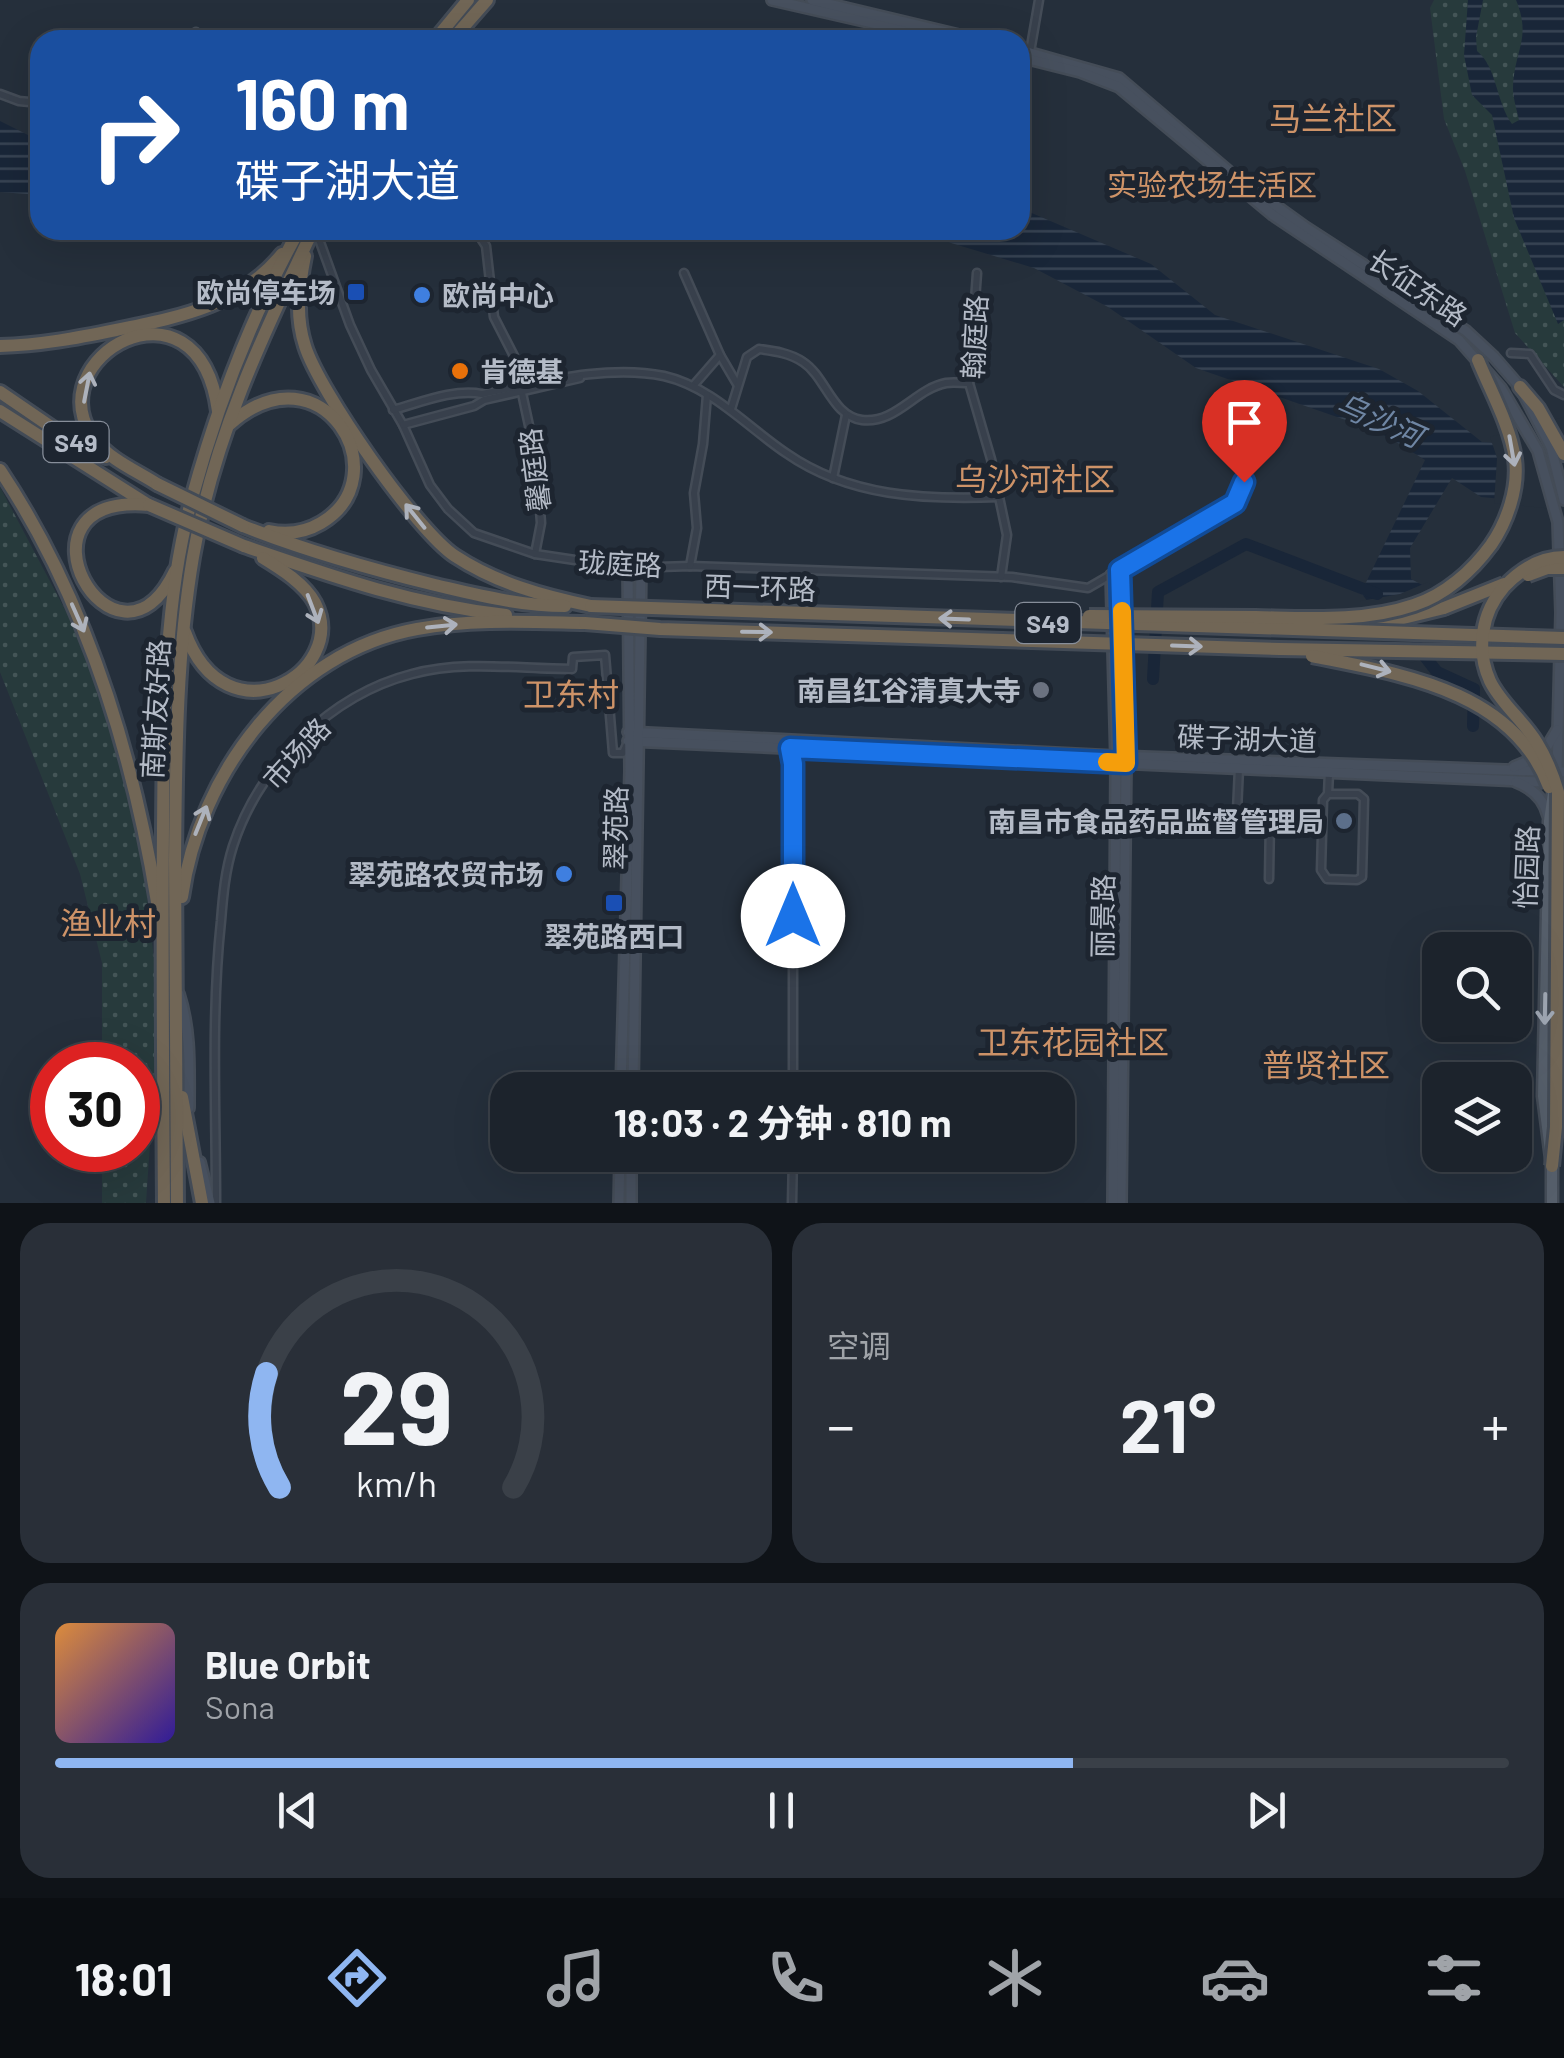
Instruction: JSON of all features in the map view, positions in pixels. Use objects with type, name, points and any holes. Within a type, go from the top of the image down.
[{"type":"highway","points":[[442,30],[468,0]]},
{"type":"highway","points":[[461,30],[487,0]]},
{"type":"highway","points":[[0,346],[43,345],[202,310],[244,289],[296,240]]},
{"type":"highway","name":"南斯友好路","points":[[176,1203],[167,657],[191,500],[300,240]]},
{"type":"highway","points":[[303,240],[298,308],[305,346],[317,376],[416,518],[452,554],[488,574],[546,596],[591,606]]},
{"type":"highway","points":[[157,484],[107,453],[88,429],[83,399],[90,370],[98,358],[128,338],[145,334],[174,339],[195,352],[210,374],[223,421],[262,402],[303,400],[317,405],[338,422],[351,447],[354,477],[345,502],[316,526],[292,534],[243,526]]},
{"type":"highway","points":[[1317,618],[1384,612],[1416,604],[1456,582],[1501,532],[1512,497],[1516,463],[1508,432],[1478,360]]},
{"type":"highway","points":[[1520,388],[1538,408],[1564,454]]},
{"type":"highway","name":"西一环路","points":[[0,392],[60,433],[243,526],[301,549],[538,606],[1564,638]]},
{"type":"highway","name":"西一环路","points":[[0,411],[149,505],[244,546],[371,590],[448,607],[660,629],[1564,654]]},
{"type":"highway","name":"南斯友好路","points":[[164,1203],[169,948],[184,630],[193,556],[223,421]]},
{"type":"highway","points":[[0,470],[59,577],[108,694],[138,802],[169,948]]},
{"type":"highway","points":[[149,505],[108,504],[80,519],[68,546],[68,563],[78,590],[104,608],[135,609],[159,596],[181,560]]},
{"type":"highway","points":[[184,630],[203,668],[228,687],[266,691],[300,674],[310,660],[318,644],[320,620],[315,603],[288,576],[244,546]]},
{"type":"highway","points":[[1552,1166],[1556,1126],[1558,792],[1536,740],[1491,682],[1481,642],[1486,616],[1518,571],[1564,557]]},
{"type":"highway","points":[[998,621],[1065,616],[1391,620],[1444,608],[1547,568],[1564,568]]},
{"type":"highway","points":[[169,948],[186,872],[209,801],[249,734],[305,680],[376,641],[414,629],[491,622],[584,624]]},
{"type":"highway","points":[[1280,649],[1365,664],[1414,678],[1456,694],[1490,713],[1526,746],[1548,784],[1556,815],[1559,861]]},
{"type":"highway","points":[[176,1062],[209,1203]]},
{"type":"main road","points":[[772,0],[903,30]]},
{"type":"main road","points":[[812,0],[938,30]]},
{"type":"main road","name":"长征东路","points":[[1030,55],[1119,87],[1273,215],[1458,340],[1501,388],[1538,452],[1558,522],[1560,777]]},
{"type":"main road","name":"长征东路","points":[[1030,55],[1119,78],[1232,174],[1305,228],[1466,332],[1520,388],[1550,447],[1564,500]]},
{"type":"main road","name":"翠苑路","points":[[628,568],[633,737],[632,1072]]},
{"type":"main road","name":"翠苑路","points":[[622,1072],[641,568]]},
{"type":"main road","name":"丽景路","points":[[1116,572],[1121,759],[1121,1203]]},
{"type":"main road","points":[[1498,770],[1542,755],[1558,728]]},
{"type":"main road","name":"碟子湖大道","points":[[633,737],[790,748],[1498,770],[1560,777]]},
{"type":"main road","name":"碟子湖大道","points":[[633,737],[1329,772],[1509,779],[1560,777]]},
{"type":"main road","name":"丽景路","points":[[1113,1203],[1121,759]]},
{"type":"main road","name":"怡园路","points":[[1552,1203],[1552,1166],[1543,1096],[1549,821],[1560,777]]},
{"type":"main road","points":[[1509,779],[1538,795],[1549,821]]},
{"type":"main road","points":[[175,984],[185,1011],[189,1049],[188,1110],[209,1203]]},
{"type":"main road","points":[[619,1203],[620,1172]]},
{"type":"main road","points":[[630,1203],[631,1172]]},
{"type":"street","points":[[1030,31],[1040,0]]},
{"type":"street","points":[[0,94],[30,103]]},
{"type":"street","name":"珑庭路","points":[[307,240],[403,424],[430,485],[474,533],[535,554],[628,568],[690,566],[1001,577],[1088,588],[1235,503],[1244,482],[1248,408]]},
{"type":"street","name":"馨庭路","points":[[482,240],[486,246],[494,317],[514,356],[540,483],[541,523],[535,554]]},
{"type":"street","points":[[684,273],[738,386]]},
{"type":"street","name":"翰庭路","points":[[978,273],[969,383],[1007,535],[1001,577]]},
{"type":"street","points":[[731,409],[751,352],[758,349],[784,354],[813,370],[846,414],[861,420],[901,410],[946,383],[969,383]]},
{"type":"street","points":[[1511,353],[1530,354],[1554,390],[1564,395]]},
{"type":"street","points":[[692,386],[720,355]]},
{"type":"street","points":[[403,424],[568,377],[639,372],[667,377],[707,394],[790,456],[833,478],[897,496],[999,496]]},
{"type":"street","points":[[393,410],[471,392],[522,389]]},
{"type":"street","points":[[690,566],[698,528],[694,493],[704,444],[707,394]]},
{"type":"street","points":[[833,478],[846,414]]},
{"type":"street","name":"市场路","points":[[209,1203],[216,957],[224,886],[245,816],[276,765],[325,717],[376,685],[454,666],[572,670],[573,657],[606,655],[613,753],[623,753],[633,737]]},
{"type":"street","points":[[790,748],[793,1072]]},
{"type":"street","points":[[1239,768],[1238,816],[1242,819],[1322,820]]},
{"type":"street","points":[[1328,794],[1358,794],[1364,799],[1362,877],[1357,880],[1327,880],[1324,876],[1322,820],[1329,772]]},
{"type":"street","points":[[1269,879],[1270,819]]},
{"type":"street","points":[[792,1172],[792,1203]]},
{"type":"shaded area","points":[[1434,0],[1564,0],[1564,387],[1515,333],[1465,171],[1444,119],[1430,8]]},
{"type":"shaded area","points":[[0,487],[80,638],[118,754],[145,877],[154,959],[154,1042],[102,1042],[102,963],[80,874],[0,672]]},
{"type":"shaded area","points":[[102,1172],[148,1172],[146,1203],[102,1203]]},
{"type":"water","points":[[1468,0],[1483,0],[1477,51],[1489,66],[1512,124],[1519,120],[1513,88],[1522,35],[1516,0],[1564,0],[1564,320],[1558,324],[1514,218],[1492,115],[1472,95],[1464,55]]},
{"type":"water","points":[[0,121],[30,136],[30,194],[0,192]]},
{"type":"water","name":"乌沙河","points":[[1030,212],[1151,264],[1215,315],[1379,369],[1418,391],[1482,442],[1499,443],[1564,505],[1481,497],[1452,478],[1410,548],[1411,579],[1445,597],[1413,659],[1361,593],[1425,460],[1363,426],[1196,368],[1108,307],[1034,268],[944,240],[1030,240]]},
{"type":"pier","points":[[1564,417],[1564,510],[1494,503],[1497,458],[1490,437]]},
{"type":"pier","points":[[1428,582],[1448,593],[1450,600],[1417,661],[1411,663],[1360,601],[1400,594]]},
{"type":"waterway","points":[[1153,679],[1158,592],[1246,544],[1377,594]]},
{"type":"waterway","points":[[1416,645],[1437,672],[1474,689],[1473,726]]},
{"type":"slow traffic","points":[[1107,762],[1126,763],[1122,611]]},
{"type":"place","name":"欧尚停车场","points":[[356,292]]},
{"type":"place","name":"欧尚中心","points":[[422,295]]},
{"type":"place","name":"肯德基","points":[[460,371]]},
{"type":"place","name":"南昌红谷清真大寺","points":[[1041,690]]},
{"type":"place","name":"南昌市食品药品监督管理局","points":[[1344,821]]},
{"type":"place","name":"翠苑路农贸市场","points":[[564,874]]},
{"type":"place","name":"翠苑路西口","points":[[614,903]]},
{"type":"district","name":"马兰社区","points":[[1333,117]]},
{"type":"district","name":"实验农场生活区","points":[[1212,184]]},
{"type":"district","name":"乌沙河社区","points":[[1035,478]]},
{"type":"district","name":"卫东村","points":[[571,693]]},
{"type":"district","name":"渔业村","points":[[108,922]]},
{"type":"district","name":"卫东花园社区","points":[[1073,1041]]},
{"type":"district","name":"普贤社区","points":[[1326,1064]]},
{"type":"route","points":[[793,916],[790,748],[1126,763],[1120,570],[1235,503],[1244,482]]}]
